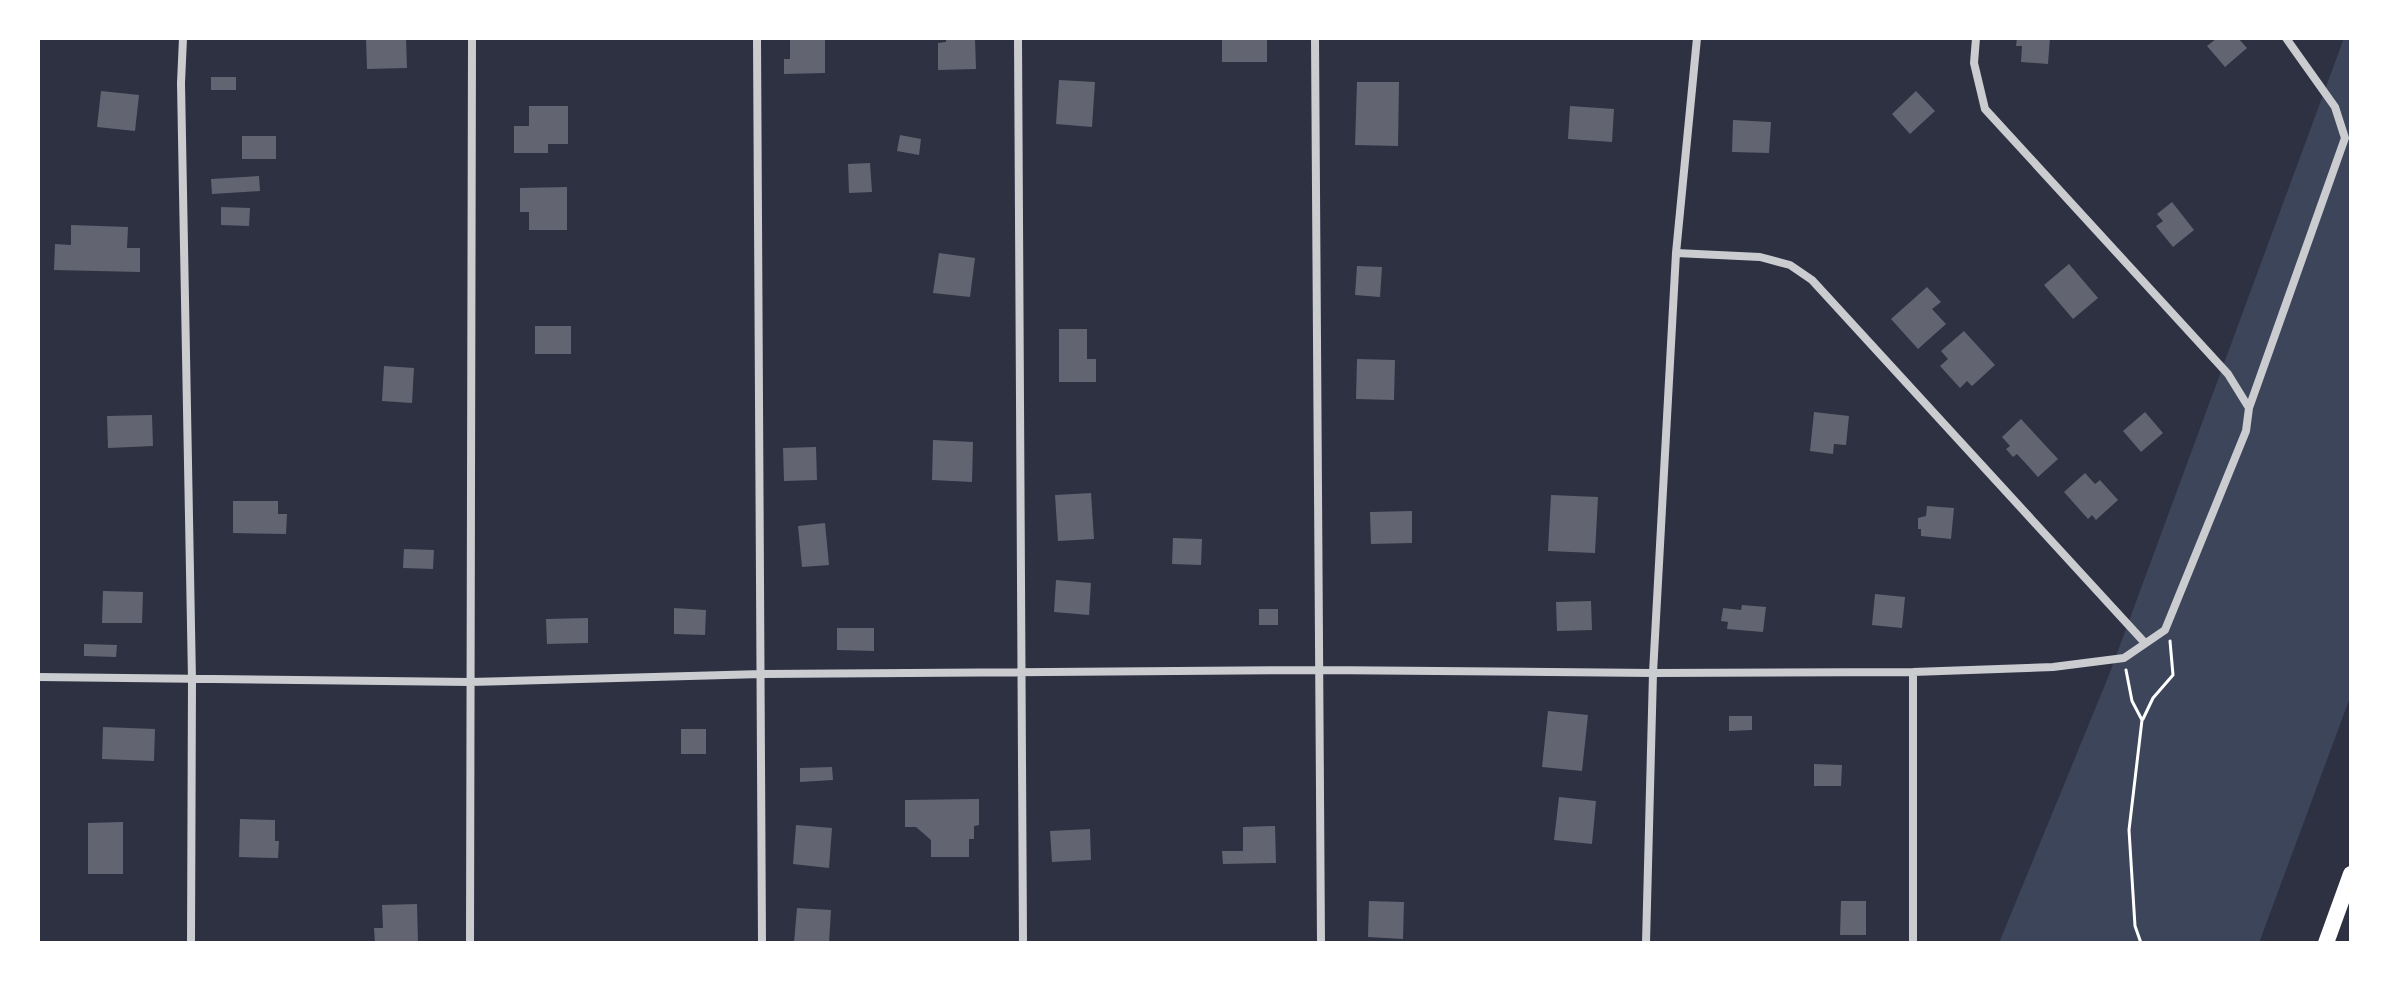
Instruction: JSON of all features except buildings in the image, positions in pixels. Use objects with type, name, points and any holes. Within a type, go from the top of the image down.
[{"type":"main road","points":[[2326,943],[2351,874]]},
{"type":"street","points":[[183,38],[181,99],[192,680],[191,943]]},
{"type":"street","points":[[470,943],[472,38]]},
{"type":"street","points":[[757,38],[762,943]]},
{"type":"street","points":[[1018,38],[1023,943]]},
{"type":"street","points":[[1315,38],[1321,943]]},
{"type":"street","points":[[1646,943],[1653,673],[1676,253],[1697,38]]},
{"type":"street","points":[[1976,38],[1974,63],[1985,109],[2228,374],[2249,408]]},
{"type":"street","points":[[38,677],[470,682],[762,674],[1023,672],[1913,672],[2037,668],[2124,658],[2165,630],[2246,431],[2249,408],[2345,138],[2335,107],[2286,38]]},
{"type":"street","points":[[1676,253],[1760,257],[1790,265],[1812,280],[2145,643]]},
{"type":"street","points":[[1913,672],[1913,943]]},
{"type":"path","points":[[2141,943],[2135,926],[2129,830],[2142,720],[2153,698],[2173,675],[2171,645],[2165,630]]},
{"type":"path","points":[[2124,658],[2132,701],[2142,720]]},
{"type":"shaded area","points":[[2344,38],[2351,38],[2351,695],[2259,943],[1999,943],[2109,675]]}]
